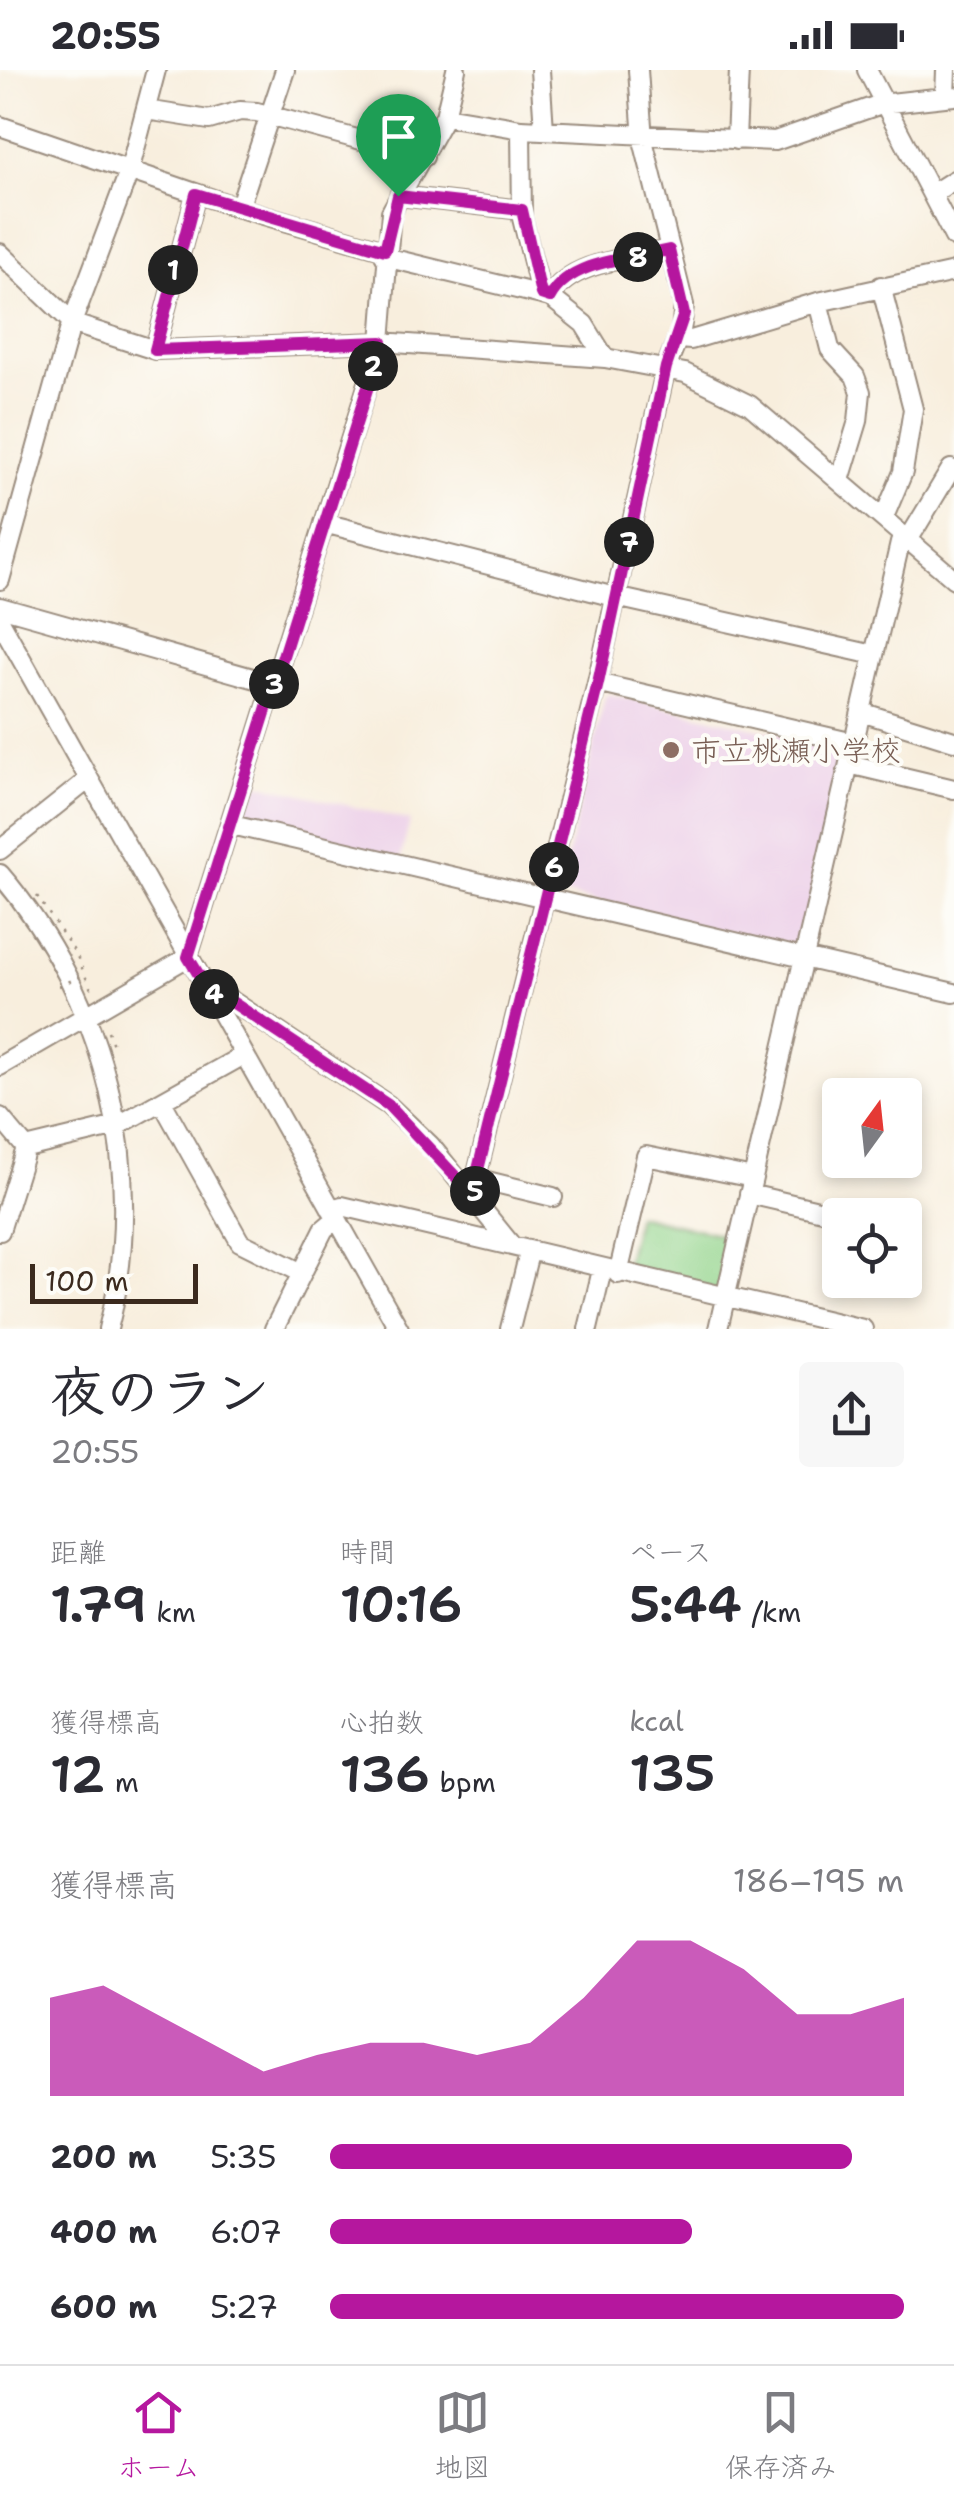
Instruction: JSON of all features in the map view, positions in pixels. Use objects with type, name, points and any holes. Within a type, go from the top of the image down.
[{"type":"street","points":[[0,580],[74,324],[128,172],[156,70]]},
{"type":"street","points":[[0,1066],[188,957],[382,342],[385,253],[398,196],[445,116],[456,70]]},
{"type":"street","points":[[540,70],[544,130]]},
{"type":"street","points":[[476,1186],[598,683],[666,367],[678,338],[684,305],[642,135],[638,70]]},
{"type":"street","points":[[736,140],[739,70]]},
{"type":"street","points":[[867,70],[954,237]]},
{"type":"street","points":[[445,116],[521,129],[786,141],[886,104],[950,97],[946,70]]},
{"type":"street","points":[[239,208],[282,71]]},
{"type":"street","points":[[146,110],[209,120],[246,110],[424,157]]},
{"type":"street","points":[[0,126],[239,208],[385,253],[546,296],[584,324],[605,358]]},
{"type":"street","points":[[521,129],[522,210],[546,296]]},
{"type":"street","points":[[932,194],[954,180]]},
{"type":"street","points":[[155,350],[196,194]]},
{"type":"street","points":[[398,196],[522,210]]},
{"type":"street","points":[[546,296],[580,270],[669,250]]},
{"type":"street","points":[[0,253],[74,324],[155,350],[382,342],[605,358],[666,367],[750,404],[954,578]]},
{"type":"street","points":[[678,338],[691,340],[818,302],[954,272]]},
{"type":"street","points":[[881,286],[912,409],[903,472],[884,517]]},
{"type":"street","points":[[818,302],[830,349],[855,376],[861,392],[858,421],[840,480]]},
{"type":"street","points":[[718,1329],[900,543],[910,537],[951,468]]},
{"type":"street","points":[[324,523],[874,654]]},
{"type":"street","points":[[0,607],[274,684]]},
{"type":"street","points":[[0,621],[398,1329]]},
{"type":"street","points":[[598,683],[854,743]]},
{"type":"street","points":[[861,712],[954,741]]},
{"type":"street","points":[[849,764],[954,788]]},
{"type":"street","points":[[0,850],[89,779]]},
{"type":"street","points":[[232,825],[954,994]]},
{"type":"street","points":[[0,874],[36,920],[95,1013],[117,1126],[121,1234],[108,1329]]},
{"type":"street","points":[[211,995],[226,998],[388,1105],[476,1186],[520,1249],[510,1329]]},
{"type":"street","points":[[26,1148],[117,1126],[244,1056]]},
{"type":"street","points":[[162,1102],[240,1242],[302,1273]]},
{"type":"street","points":[[0,1117],[26,1148]]},
{"type":"street","points":[[0,1231],[26,1148]]},
{"type":"street","points":[[588,1329],[646,1156],[822,1209]]},
{"type":"street","points":[[476,1186],[553,1197]]},
{"type":"street","points":[[274,1329],[324,1230],[342,1206],[859,1329]]},
{"type":"path","points":[[37,896],[76,954],[95,1013],[114,1048]]},
{"type":"path","points":[[59,986],[83,974]]},
{"type":"shaded area","points":[[609,694],[845,749],[803,952],[559,893],[605,697]]},
{"type":"shaded area","points":[[253,782],[410,821],[400,860],[241,820]]},
{"type":"green space","points":[[637,1215],[734,1238],[721,1293],[624,1269]]},
{"type":"place","name":"市立桃瀬小学校","points":[[671,750]]},
{"type":"route","points":[[196,194],[385,250],[391,212],[398,196],[522,210],[541,294],[550,297],[559,284],[580,270],[669,250],[684,305],[678,342],[666,367],[546,904],[477,1188],[472,1194],[424,1138],[388,1105],[220,994],[211,995],[188,957],[382,342],[155,350],[186,224],[196,194]]}]
